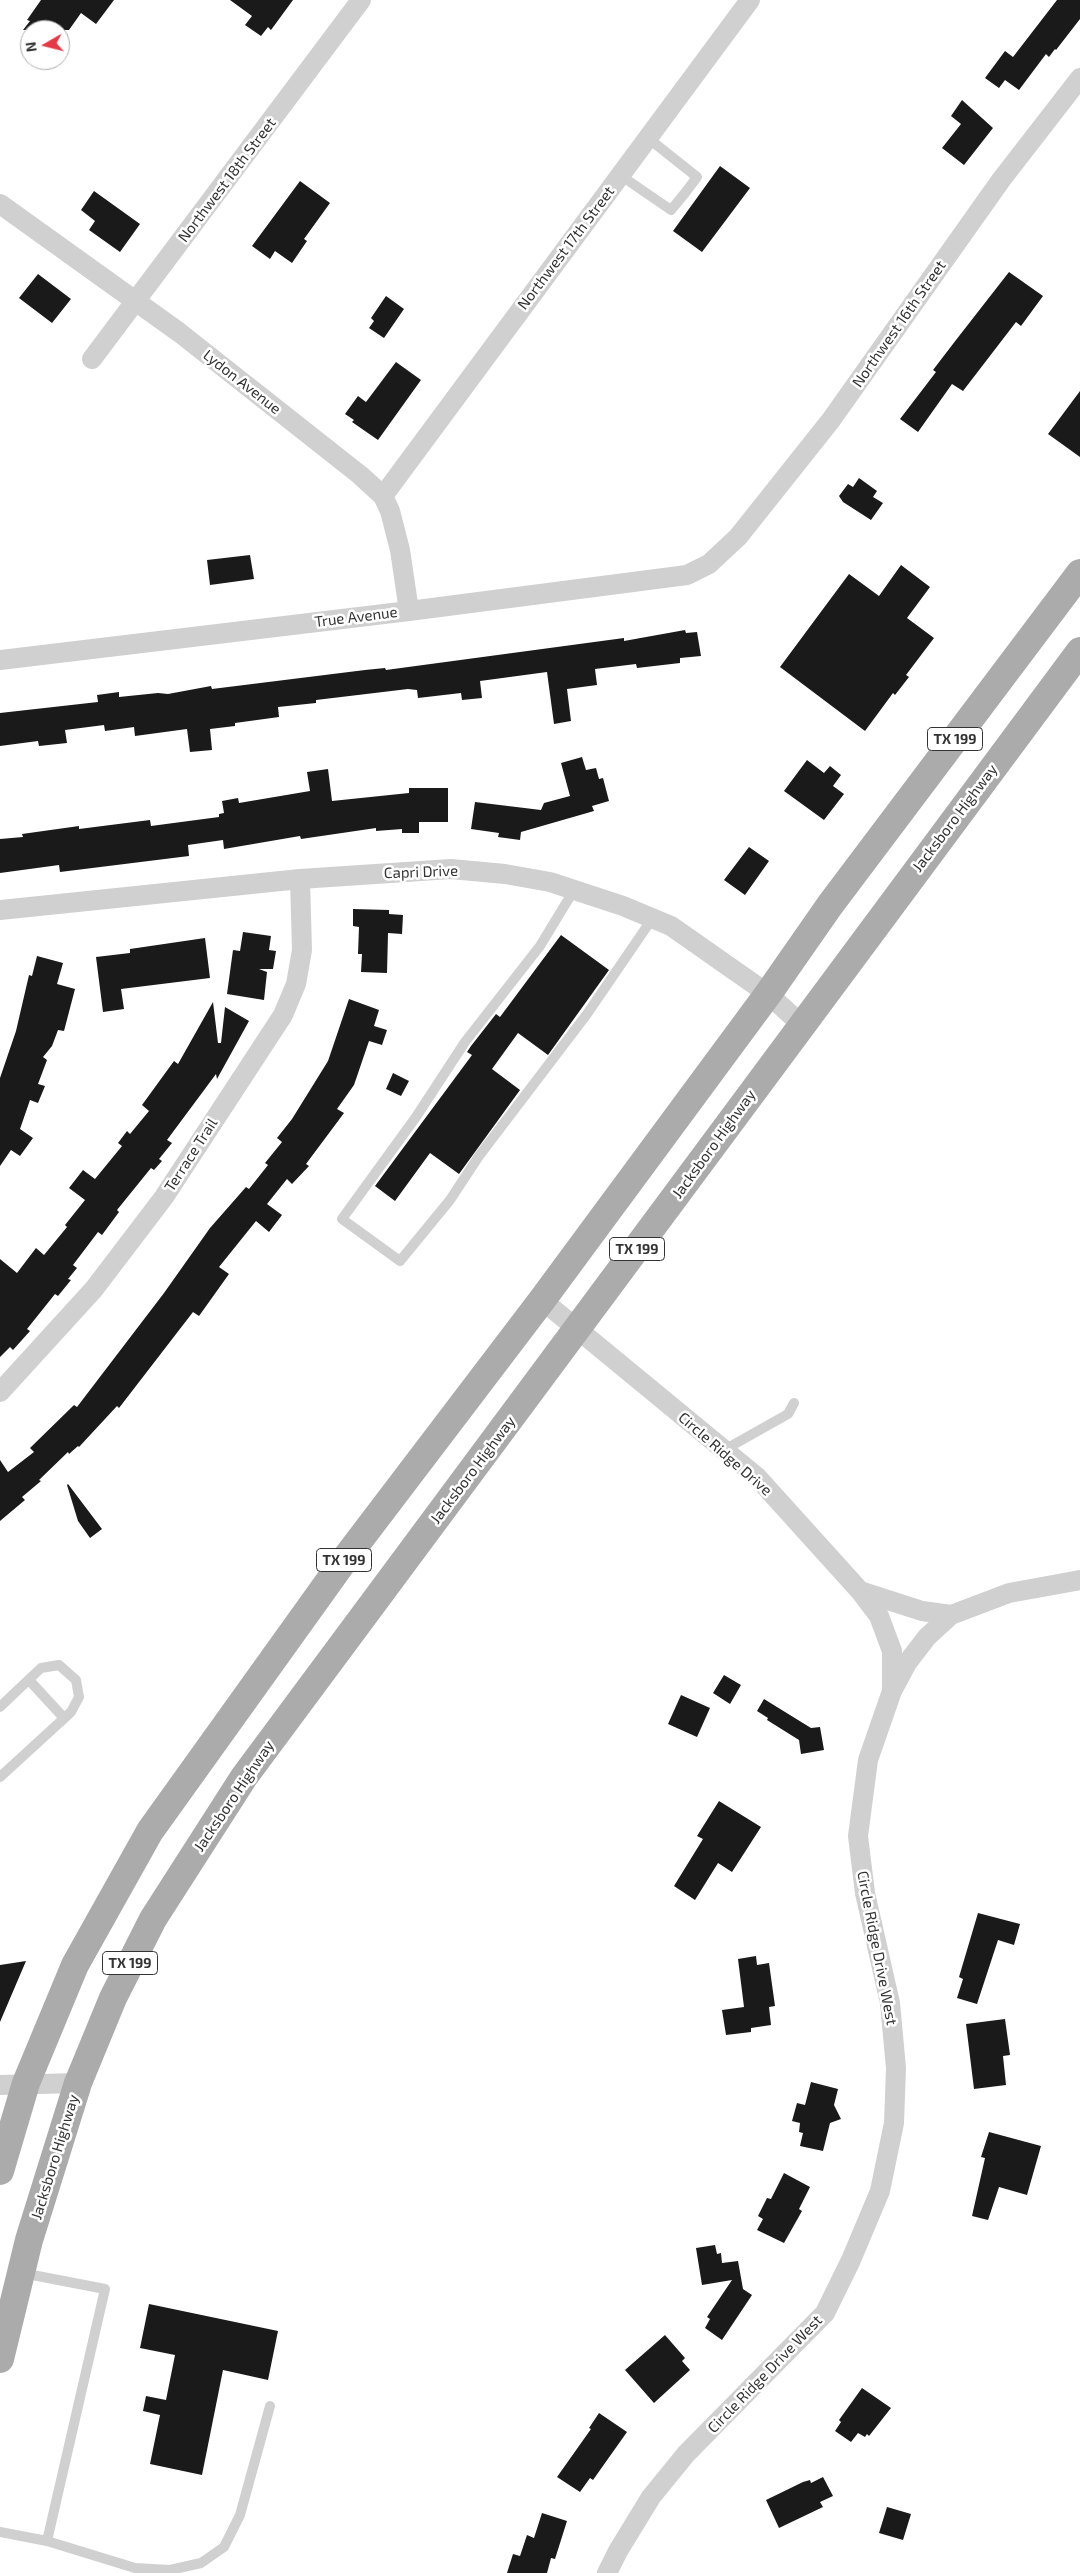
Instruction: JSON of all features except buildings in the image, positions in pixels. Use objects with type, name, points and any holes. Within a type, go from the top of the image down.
[{"type":"main road","name":"TX 199","points":[[0,2172],[13,2084],[75,1965],[150,1831],[339,1566],[542,1300],[768,994],[830,905],[1080,573]]},
{"type":"main road","name":"Jacksboro Highway","points":[[0,2358],[20,2273],[78,2083],[113,1998],[152,1918],[244,1777],[1080,651]]},
{"type":"street","name":"Northwest 18th Street","points":[[92,359],[361,0]]},
{"type":"street","name":"Northwest 17th Street","points":[[382,496],[750,0]]},
{"type":"street","name":"Northwest 16th Street","points":[[709,564],[738,537],[831,420],[1001,180],[1080,78]]},
{"type":"street","name":"Lydon Avenue","points":[[0,204],[227,370],[360,475],[382,496],[390,511],[400,550],[409,611]]},
{"type":"street","name":"True Avenue","points":[[0,660],[409,611],[687,574],[709,564]]},
{"type":"street","name":"Capri Drive","points":[[0,910],[300,879],[451,869],[505,874],[550,882],[671,926],[768,994],[802,1025]]},
{"type":"street","name":"Terrace Trail","points":[[0,1392],[94,1289],[164,1197],[283,1016],[296,984],[302,950],[300,879]]},
{"type":"street","points":[[542,1300],[577,1330]]},
{"type":"street","name":"Circle Ridge Drive","points":[[577,1330],[757,1478],[860,1591],[879,1616],[892,1651],[892,1691]]},
{"type":"street","name":"Circle Ridge Drive","points":[[860,1591],[922,1611],[951,1615],[1009,1593],[1080,1580]]},
{"type":"street","name":"Circle Ridge Drive West","points":[[607,2573],[618,2551],[651,2497],[686,2454],[825,2313],[851,2260],[880,2191],[894,2123],[896,2068],[890,2003],[864,1893],[858,1836],[868,1760],[892,1691],[907,1663],[927,1637],[951,1615]]},
{"type":"street","points":[[13,2084],[78,2083]]},
{"type":"lane","points":[[620,175],[671,210],[685,193],[697,177],[648,138]]},
{"type":"lane","points":[[574,890],[540,946],[465,1042],[416,1117],[342,1219],[400,1261],[450,1200],[480,1156],[587,1014],[652,918]]},
{"type":"lane","points":[[724,1450],[788,1414],[794,1403]]},
{"type":"lane","points":[[0,1707],[41,1668],[59,1665],[76,1680],[79,1697],[64,1718],[0,1777]]},
{"type":"lane","points":[[29,1680],[64,1718]]},
{"type":"lane","points":[[20,2273],[105,2289],[46,2541]]},
{"type":"lane","points":[[0,2532],[46,2541],[136,2568],[170,2570],[201,2563],[224,2546],[240,2515],[270,2406]]}]
